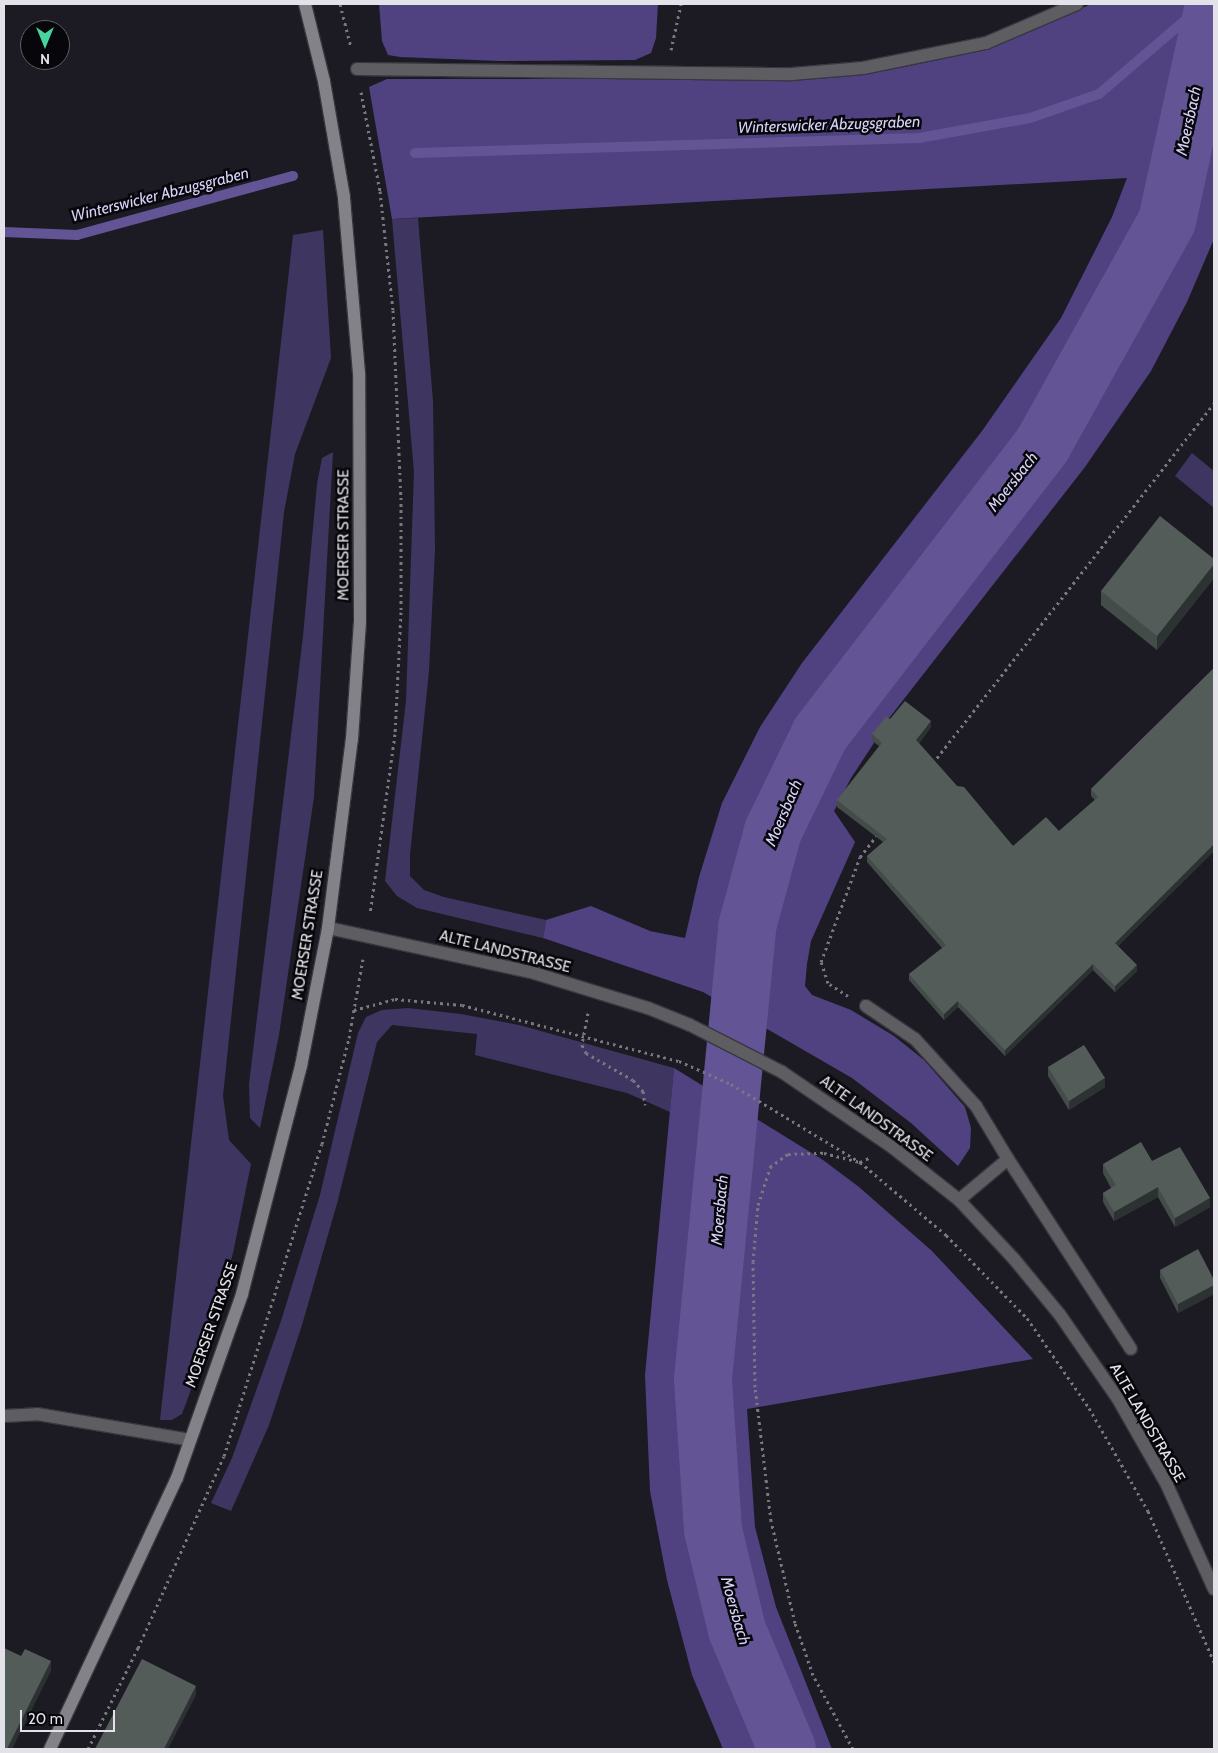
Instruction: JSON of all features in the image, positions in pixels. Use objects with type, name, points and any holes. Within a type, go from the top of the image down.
[{"type":"main road","name":"MOERSER STRASSE","points":[[50,1749],[177,1478],[242,1294],[269,1199],[301,1066],[328,928],[352,739],[360,622],[362,484],[360,374],[354,288],[344,197],[324,81],[305,4]]},
{"type":"street","points":[[356,69],[667,70],[792,74],[864,68],[986,43],[1077,4]]},
{"type":"street","name":"ALTE LANDSTRASSE","points":[[328,928],[534,973],[592,990],[690,1025],[782,1072],[892,1147],[959,1200],[1014,1259],[1060,1315],[1118,1399],[1167,1485],[1214,1589]]},
{"type":"street","points":[[866,1006],[916,1039],[976,1106],[1008,1159],[1131,1349]]},
{"type":"street","points":[[959,1200],[1008,1159]]},
{"type":"street","points":[[4,1416],[37,1414],[190,1440]]},
{"type":"path","points":[[667,70],[681,4]]},
{"type":"path","points":[[927,771],[1214,403]]},
{"type":"path","points":[[866,1006],[828,983],[821,962],[860,857],[878,833]]},
{"type":"path","points":[[592,990],[582,1045],[586,1053],[633,1080],[643,1091],[645,1105]]},
{"type":"path","points":[[88,1749],[138,1648],[224,1456],[322,1144],[354,1010],[395,999],[462,1005],[583,1034],[680,1061],[731,1084],[780,1111],[860,1162],[946,1235],[1027,1318],[1089,1408],[1148,1511],[1214,1662]]},
{"type":"path","points":[[853,1749],[813,1675],[782,1573],[762,1461],[754,1387],[752,1280],[758,1205],[770,1167],[788,1154],[824,1153],[860,1162],[892,1147]]},
{"type":"shaded area","points":[[379,4],[658,4],[656,38],[651,53],[635,60],[499,61],[400,57],[388,55],[382,41]]},
{"type":"shaded area","points":[[1091,4],[1214,4],[1214,239],[1187,302],[1151,371],[1085,467],[872,740],[874,743],[851,778],[834,811],[855,842],[811,941],[807,964],[805,986],[812,995],[851,1010],[894,1036],[924,1060],[965,1107],[971,1128],[970,1148],[958,1166],[911,1123],[852,1078],[703,992],[543,938],[546,920],[591,906],[650,931],[685,938],[699,877],[722,803],[760,727],[802,663],[982,431],[1061,318],[1112,217],[1127,178],[392,219],[369,87],[387,79],[766,79],[827,78],[874,73],[943,59],[1025,34]]},
{"type":"shaded area","points":[[418,218],[433,401],[435,549],[429,671],[410,855],[410,876],[424,890],[444,897],[546,920],[543,938],[417,908],[397,896],[385,881],[406,701],[414,472],[392,219]]},
{"type":"shaded area","points":[[323,230],[331,358],[295,454],[284,512],[223,1096],[229,1140],[251,1164],[233,1253],[206,1349],[182,1414],[172,1420],[160,1420],[293,235]]},
{"type":"shaded area","points":[[333,452],[314,797],[279,1035],[260,1128],[250,1118],[249,1084],[303,636],[317,484],[322,458]]},
{"type":"shaded area","points":[[1192,453],[1214,471],[1214,508],[1175,476]]},
{"type":"shaded area","points":[[408,1008],[461,1014],[519,1025],[674,1068],[670,1112],[627,1093],[475,1055],[477,1034],[392,1025],[377,1042],[338,1200],[302,1325],[269,1425],[231,1511],[211,1503],[232,1458],[281,1321],[320,1195],[358,1033],[366,1017],[382,1010]]},
{"type":"shaded area","points":[[674,1068],[823,1160],[859,1187],[932,1251],[1033,1359],[747,1409],[755,1527],[776,1607],[832,1749],[723,1749],[692,1675],[667,1580],[650,1491],[645,1375]]},
{"type":"building","points":[[1160,516],[1214,559],[1214,564],[1157,636],[1101,591]]},
{"type":"building","points":[[1214,668],[1214,844],[1115,943],[1137,965],[1115,986],[1093,964],[1005,1050],[958,1001],[944,1014],[909,974],[946,945],[867,856],[887,839],[837,800],[882,743],[872,734],[886,717],[890,719],[905,701],[931,721],[916,740],[957,786],[964,787],[1013,846],[1046,817],[1059,831],[1098,797],[1091,789]]},
{"type":"building","points":[[1084,1045],[1105,1078],[1069,1101],[1048,1067]]},
{"type":"building","points":[[1141,1142],[1152,1161],[1180,1147],[1210,1198],[1175,1218],[1158,1187],[1114,1212],[1103,1193],[1116,1185],[1103,1164]]},
{"type":"building","points":[[1198,1249],[1214,1280],[1214,1285],[1178,1304],[1160,1270]]},
{"type":"building","points":[[4,1648],[21,1656],[25,1649],[51,1661],[7,1749],[4,1749]]},
{"type":"building","points":[[142,1659],[196,1686],[164,1749],[95,1749]]},
{"type":"waterway","name":"Winterswicker Abzugsgraben","points":[[415,153],[919,138],[1030,118],[1099,94],[1204,4]]},
{"type":"waterway","name":"Moersbach","points":[[787,1749],[737,1630],[713,1530],[703,1379],[747,927],[773,831],[820,734],[1043,444],[1167,221],[1214,6]]},
{"type":"waterway","name":"Winterswicker Abzugsgraben","points":[[4,232],[77,235],[293,176]]}]
